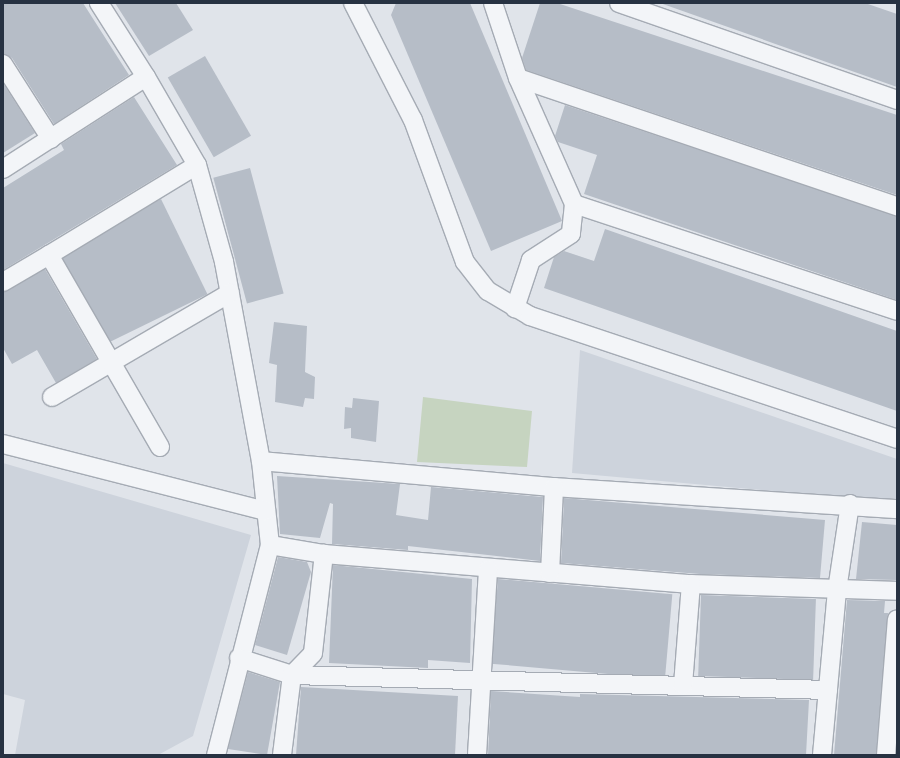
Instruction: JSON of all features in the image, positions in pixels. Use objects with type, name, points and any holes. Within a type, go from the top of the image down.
[{"type":"street","points":[[99,3],[146,77],[197,165],[230,293],[261,461],[270,545],[239,658],[216,755]]},
{"type":"street","points":[[353,3],[413,120],[465,262],[488,291],[530,316],[897,439]]},
{"type":"street","points":[[493,3],[518,78],[574,204],[571,234],[531,260],[516,308]]},
{"type":"street","points":[[619,3],[897,100]]},
{"type":"street","points":[[3,64],[51,139]]},
{"type":"street","points":[[3,169],[146,77]]},
{"type":"street","points":[[518,78],[897,206]]},
{"type":"street","points":[[3,282],[197,165]]},
{"type":"street","points":[[574,204],[897,311]]},
{"type":"street","points":[[49,255],[160,447]]},
{"type":"street","points":[[52,397],[230,293]]},
{"type":"street","points":[[3,444],[266,511]]},
{"type":"street","points":[[261,461],[554,487],[850,504],[897,509]]},
{"type":"street","points":[[550,574],[554,487]]},
{"type":"street","points":[[822,755],[837,590],[850,504]]},
{"type":"street","points":[[270,545],[324,554],[550,574],[691,584],[897,591]]},
{"type":"street","points":[[282,755],[292,675],[313,653],[324,554]]},
{"type":"street","points":[[477,755],[488,569]]},
{"type":"street","points":[[683,685],[691,584]]},
{"type":"street","points":[[886,755],[897,619]]},
{"type":"street","points":[[239,658],[292,675],[481,682],[683,685],[828,690]]},
{"type":"shaded area","points":[[580,350],[897,459],[897,502],[572,473]]},
{"type":"shaded area","points":[[3,463],[251,535],[193,736],[158,755],[15,755],[25,700],[3,694]]},
{"type":"green space","points":[[423,397],[532,411],[527,467],[417,462]]},
{"type":"building","points":[[3,3],[83,3],[129,75],[54,124],[12,58],[3,54]]},
{"type":"building","points":[[115,3],[176,3],[193,30],[149,56]]},
{"type":"building","points":[[396,3],[470,3],[562,221],[491,251],[391,15]]},
{"type":"building","points":[[540,3],[557,3],[897,115],[897,195],[526,70],[522,58]]},
{"type":"building","points":[[660,3],[865,3],[897,14],[897,87]]},
{"type":"building","points":[[205,56],[251,136],[214,157],[168,78]]},
{"type":"building","points":[[3,83],[35,133],[3,153]]},
{"type":"building","points":[[134,97],[177,165],[3,270],[3,188],[64,150],[61,144]]},
{"type":"building","points":[[565,105],[897,216],[897,300],[584,194],[597,155],[558,142],[555,136]]},
{"type":"building","points":[[250,168],[284,294],[247,303],[213,178]]},
{"type":"building","points":[[161,199],[207,294],[104,345],[58,249]]},
{"type":"building","points":[[605,229],[897,331],[897,411],[544,288],[554,257],[564,251],[594,261]]},
{"type":"building","points":[[45,269],[97,359],[56,383],[37,350],[12,364],[3,348],[3,292]]},
{"type":"building","points":[[274,322],[307,326],[305,372],[315,377],[314,399],[305,398],[303,407],[275,402],[277,365],[269,363]]},
{"type":"building","points":[[353,398],[379,401],[376,442],[351,438],[351,428],[344,429],[345,407],[352,408]]},
{"type":"building","points":[[277,476],[400,484],[396,515],[428,520],[431,487],[543,497],[540,561],[408,546],[408,550],[332,544],[333,504],[330,503],[320,538],[280,534]]},
{"type":"building","points":[[564,498],[825,520],[820,578],[700,574],[561,563]]},
{"type":"building","points":[[862,522],[897,525],[897,580],[856,579]]},
{"type":"building","points":[[278,557],[307,562],[311,572],[287,655],[255,645]]},
{"type":"building","points":[[333,565],[472,579],[470,663],[428,660],[428,668],[329,663]]},
{"type":"building","points":[[498,579],[672,594],[665,679],[491,664]]},
{"type":"building","points":[[701,595],[816,599],[813,680],[698,676]]},
{"type":"building","points":[[847,600],[885,601],[884,613],[888,613],[876,755],[834,755]]},
{"type":"building","points":[[248,672],[280,682],[267,755],[228,749]]},
{"type":"building","points":[[301,687],[458,696],[455,755],[296,755]]},
{"type":"building","points":[[491,691],[580,697],[580,694],[809,700],[806,755],[488,755]]}]
